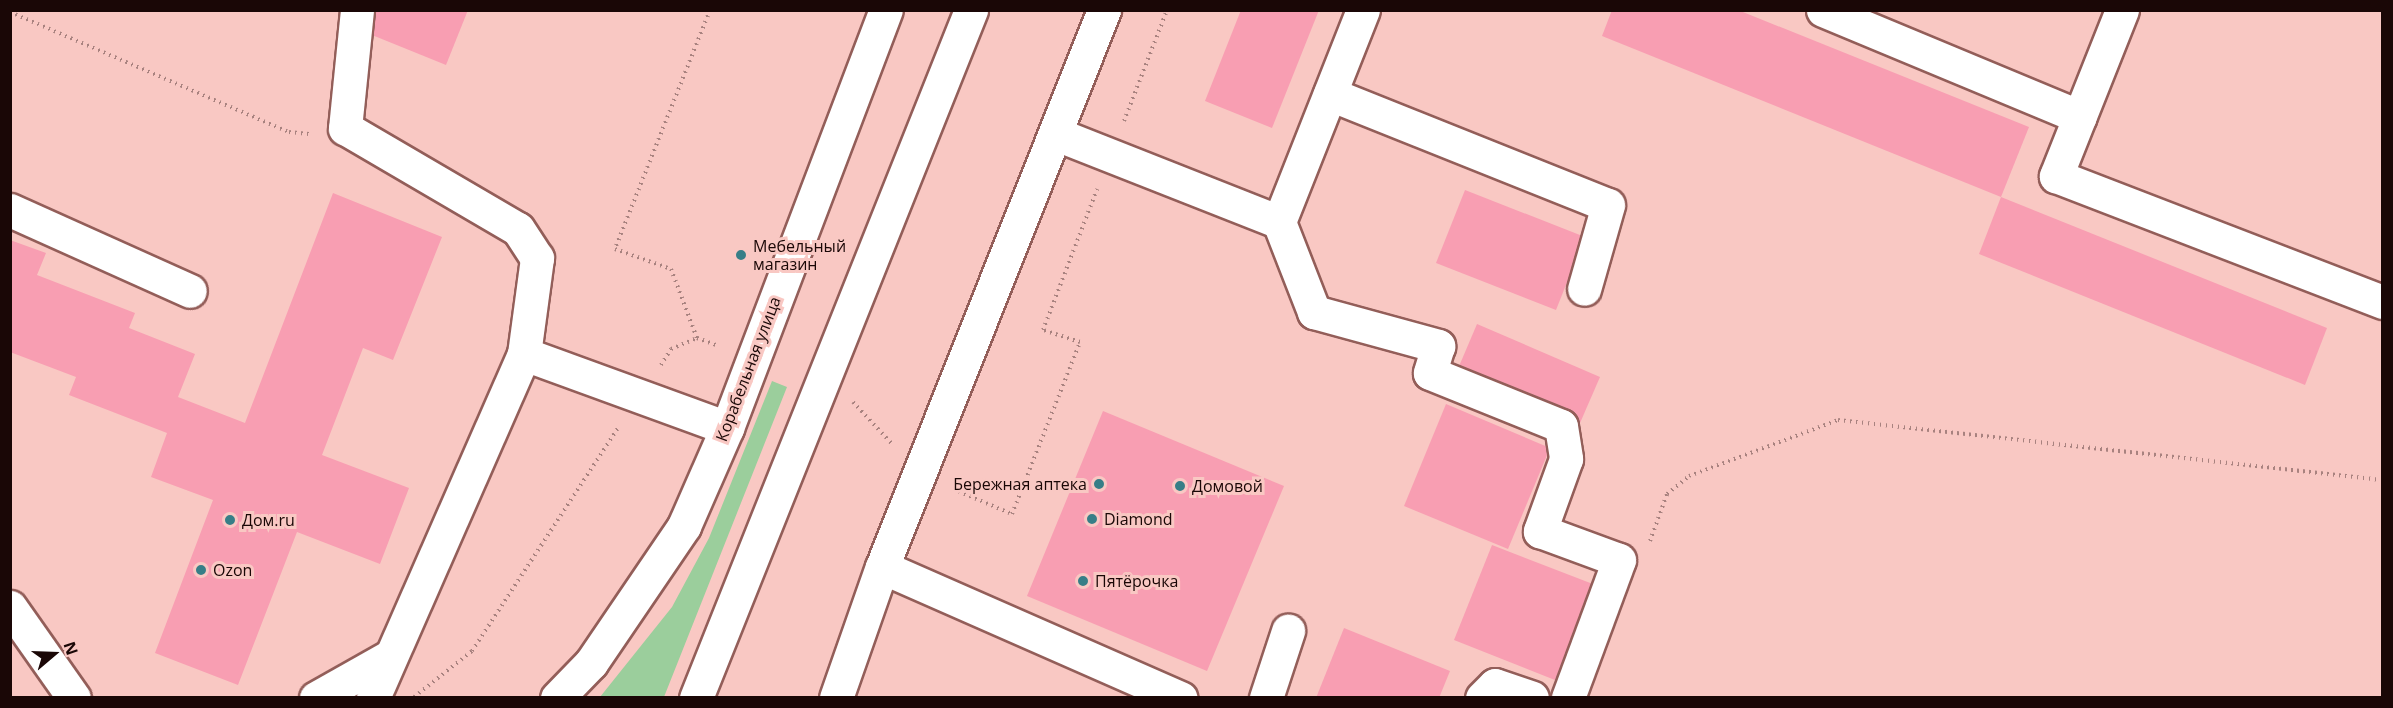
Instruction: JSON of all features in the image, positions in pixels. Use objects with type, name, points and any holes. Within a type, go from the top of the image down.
[{"type":"main road","points":[[357,10],[345,128],[518,229],[537,258],[524,354],[387,658],[373,698]]},
{"type":"main road","name":"Корабельная улица","points":[[557,698],[591,663],[684,526],[727,428],[886,10]]},
{"type":"main road","points":[[696,698],[972,10]]},
{"type":"main road","points":[[836,698],[882,567],[1104,10]]},
{"type":"main road","points":[[1363,10],[1279,222],[1314,312],[1438,346],[1430,373],[1561,426],[1566,459],[1540,531],[1619,560],[1568,698]]},
{"type":"main road","points":[[1823,10],[2080,117]]},
{"type":"main road","points":[[2122,10],[2056,176],[2382,302]]},
{"type":"main road","points":[[1330,94],[1608,205],[1584,289]]},
{"type":"main road","points":[[1056,134],[1279,222]]},
{"type":"main road","points":[[10,210],[190,291]]},
{"type":"main road","points":[[524,354],[727,428]]},
{"type":"main road","points":[[882,567],[1181,698]]},
{"type":"main road","points":[[10,607],[74,698]]},
{"type":"main road","points":[[1266,698],[1287,631]]},
{"type":"main road","points":[[316,698],[387,658]]},
{"type":"main road","points":[[1482,698],[1496,685],[1532,698]]},
{"type":"path","points":[[10,12],[289,132],[321,135],[345,128]]},
{"type":"path","points":[[414,698],[472,651],[671,349],[697,338]]},
{"type":"path","points":[[1647,548],[1668,494],[1689,476],[1838,420],[2382,480]]},
{"type":"green space","points":[[772,381],[787,387],[664,697],[600,697],[672,607],[709,538]]},
{"type":"building","points":[[376,10],[468,10],[446,65],[367,33]]},
{"type":"building","points":[[1241,10],[1319,10],[1272,128],[1205,101]]},
{"type":"building","points":[[1612,10],[1738,10],[2029,127],[2001,197],[1602,36]]},
{"type":"building","points":[[1465,190],[1585,237],[1556,310],[1436,263]]},
{"type":"building","points":[[333,193],[442,237],[393,360],[363,348],[322,455],[409,488],[380,564],[297,532],[238,685],[155,653],[213,500],[151,477],[167,433],[69,395],[76,377],[10,352],[10,240],[46,253],[37,275],[135,313],[129,328],[195,354],[178,397],[245,423]]},
{"type":"building","points":[[2001,197],[2327,328],[2305,385],[1979,254]]},
{"type":"building","points":[[1477,324],[1600,377],[1580,423],[1457,371]]},
{"type":"building","points":[[1446,404],[1550,448],[1508,549],[1404,506]]},
{"type":"building","points":[[1103,411],[1284,486],[1207,671],[1027,596]]},
{"type":"building","points":[[1492,545],[1598,586],[1560,682],[1454,640]]},
{"type":"building","points":[[1344,628],[1450,671],[1439,698],[1316,698]]},
{"type":"place","name":"Мебельный магазин","points":[[741,255]]},
{"type":"place","name":"Бережная аптека","points":[[1099,484]]},
{"type":"place","name":"Домовой","points":[[1180,486]]},
{"type":"place","name":"Diamond","points":[[1092,519]]},
{"type":"place","name":"Дом.ru","points":[[230,520]]},
{"type":"place","name":"Ozon","points":[[201,570]]},
{"type":"place","name":"Пятёрочка","points":[[1083,581]]}]
